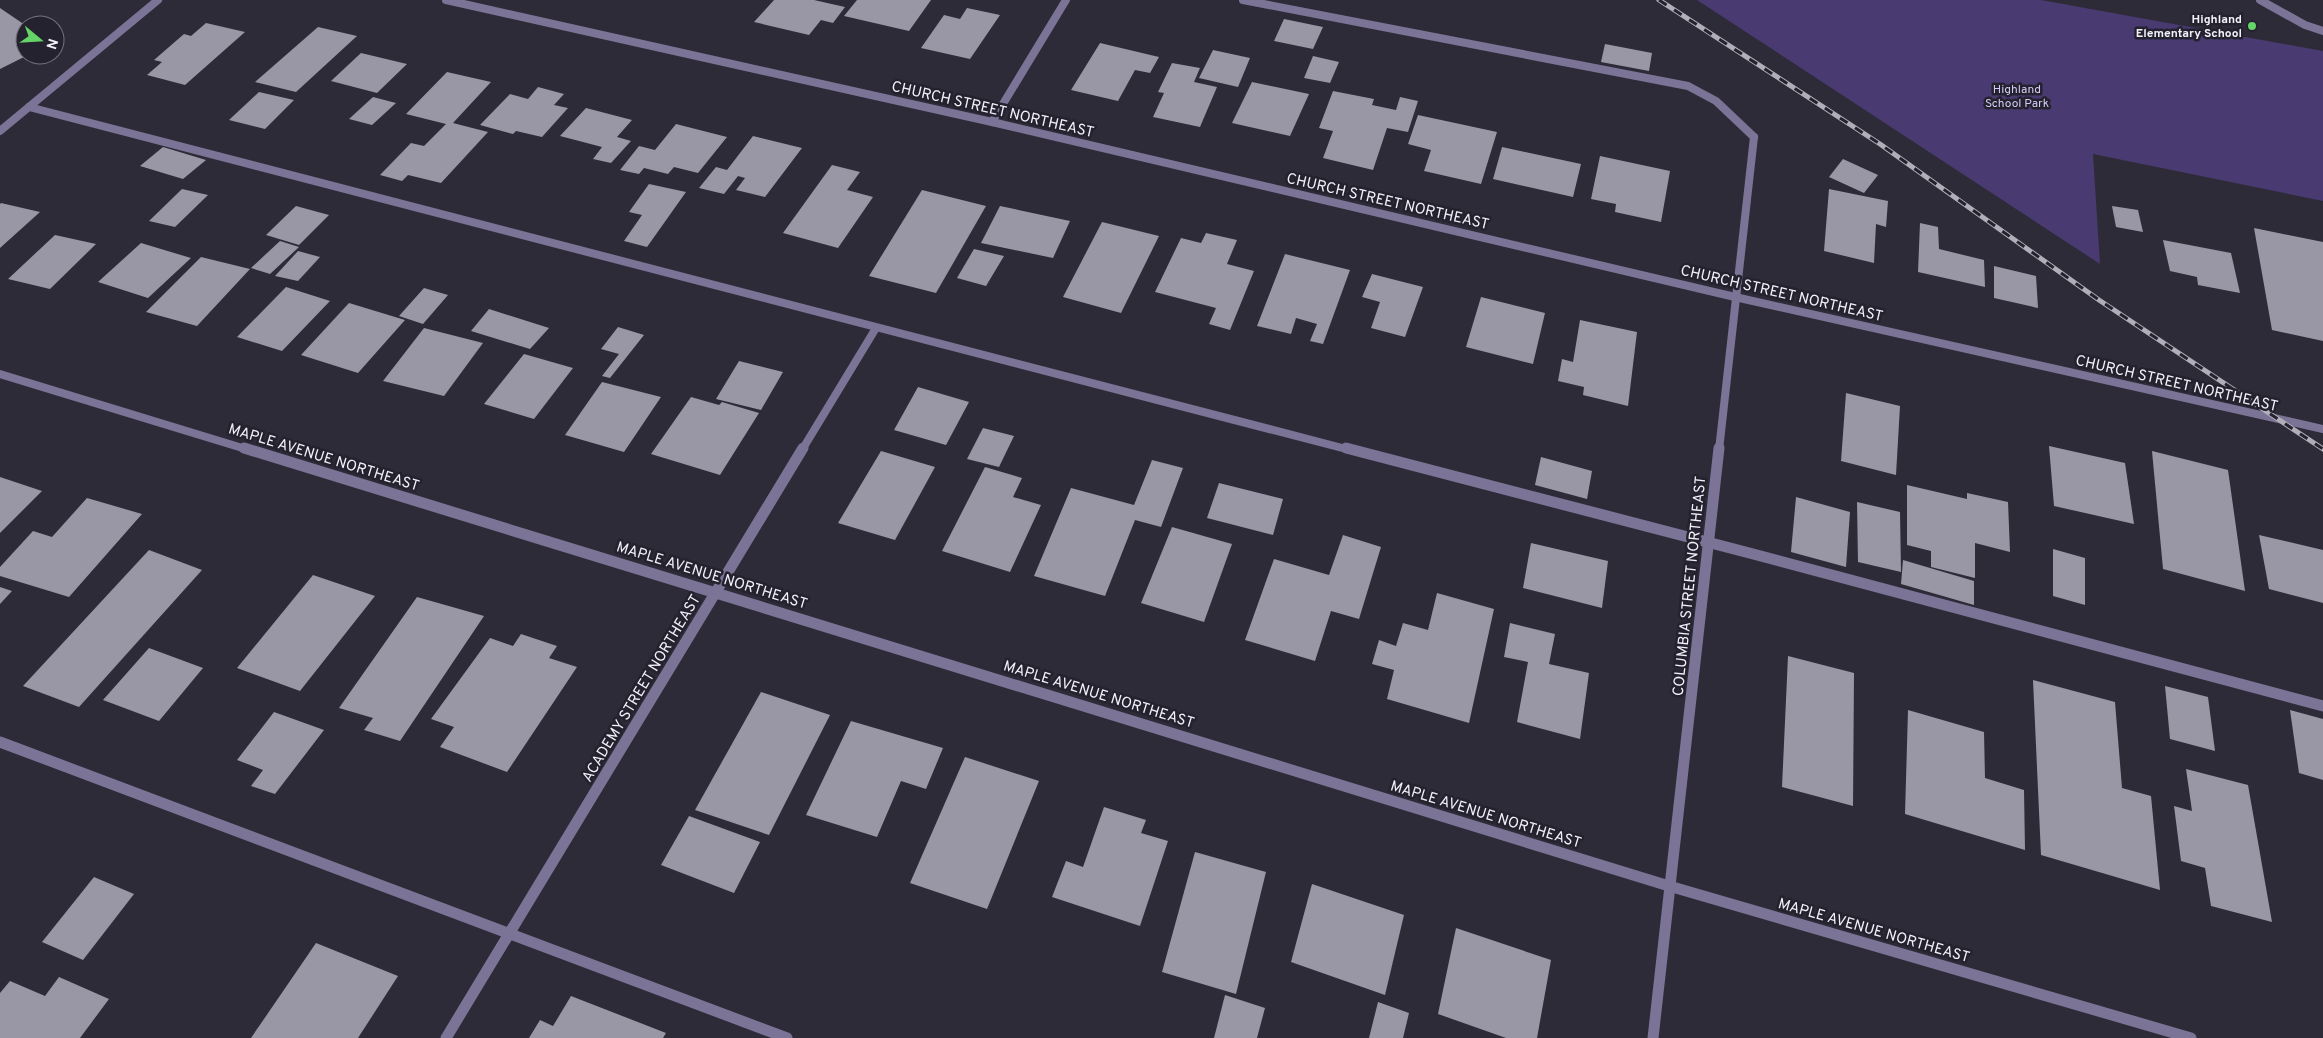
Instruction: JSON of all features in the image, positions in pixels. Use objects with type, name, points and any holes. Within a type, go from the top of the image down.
[{"type":"street","points":[[0,132],[158,0]]},
{"type":"street","name":"CHURCH STREET NORTHEAST","points":[[446,0],[992,122],[1735,297],[2323,429]]},
{"type":"street","points":[[992,122],[1066,0]]},
{"type":"street","name":"COLUMBIA STREET NORTHEAST","points":[[1243,0],[1688,86],[1705,92],[1722,103],[1754,137],[1654,1038]]},
{"type":"street","points":[[2260,0],[2305,25],[2323,31]]},
{"type":"street","points":[[29,107],[1710,543],[2323,706]]},
{"type":"street","name":"ACADEMY STREET NORTHEAST","points":[[446,1038],[876,328]]},
{"type":"street","name":"MAPLE AVENUE NORTHEAST","points":[[0,374],[1670,886],[2191,1038]]},
{"type":"street","points":[[0,742],[508,935],[787,1038]]},
{"type":"green space","name":"Highland School Park","points":[[1697,0],[2041,0],[2323,51],[2323,201],[2093,154],[2100,264]]},
{"type":"building","points":[[774,0],[814,0],[845,7],[833,23],[821,20],[809,35],[754,22]]},
{"type":"building","points":[[857,0],[931,0],[909,31],[844,16]]},
{"type":"building","points":[[0,8],[15,18],[15,62],[0,69]]},
{"type":"building","points":[[967,8],[1000,15],[970,59],[921,48],[944,15],[960,19]]},
{"type":"building","points":[[1284,19],[1323,27],[1313,49],[1274,41]]},
{"type":"building","points":[[206,23],[245,32],[185,85],[147,75],[162,62],[154,60],[184,34],[191,36]]},
{"type":"building","points":[[318,27],[357,36],[296,92],[255,82]]},
{"type":"building","points":[[1100,43],[1159,57],[1150,73],[1135,70],[1118,101],[1071,90]]},
{"type":"building","points":[[1605,44],[1652,53],[1649,71],[1601,62]]},
{"type":"building","points":[[1213,50],[1250,58],[1238,87],[1199,78]]},
{"type":"building","points":[[361,53],[407,64],[377,93],[331,81]]},
{"type":"building","points":[[1313,56],[1339,62],[1330,83],[1304,78]]},
{"type":"building","points":[[1172,63],[1200,68],[1194,82],[1217,87],[1200,127],[1153,117],[1164,93],[1158,92]]},
{"type":"building","points":[[447,72],[491,82],[453,123],[488,132],[441,183],[408,175],[402,181],[380,175],[411,143],[424,146],[446,124],[406,114]]},
{"type":"building","points":[[1252,82],[1309,94],[1290,136],[1232,123]]},
{"type":"building","points":[[538,87],[564,94],[554,105],[568,108],[542,137],[516,131],[513,134],[480,125],[510,94],[528,99]]},
{"type":"building","points":[[1333,91],[1374,99],[1372,105],[1396,110],[1400,97],[1418,101],[1408,132],[1387,128],[1373,170],[1323,158],[1333,131],[1319,128]]},
{"type":"building","points":[[259,92],[294,100],[265,129],[229,120]]},
{"type":"building","points":[[373,97],[396,103],[372,125],[349,119]]},
{"type":"building","points":[[586,108],[632,120],[617,137],[631,141],[611,163],[593,159],[602,147],[560,136]]},
{"type":"building","points":[[1418,115],[1497,132],[1481,184],[1424,171],[1431,150],[1408,144]]},
{"type":"building","points":[[676,124],[727,137],[698,173],[674,167],[668,174],[644,168],[639,174],[620,170],[639,146],[655,150]]},
{"type":"building","points":[[753,136],[802,148],[765,197],[736,190],[745,178],[738,176],[724,194],[699,188],[716,167],[727,170]]},
{"type":"building","points":[[163,147],[206,160],[183,179],[140,166]]},
{"type":"building","points":[[1502,147],[1581,164],[1573,197],[1493,179]]},
{"type":"building","points":[[1600,156],[1670,171],[1661,222],[1615,212],[1616,204],[1591,199]]},
{"type":"building","points":[[1843,159],[1878,175],[1864,193],[1829,177]]},
{"type":"building","points":[[832,165],[860,172],[847,190],[873,197],[838,248],[783,233]]},
{"type":"building","points":[[649,184],[686,192],[647,247],[624,241],[642,215],[629,212]]},
{"type":"building","points":[[182,189],[208,195],[175,227],[149,221]]},
{"type":"building","points":[[1829,189],[1888,201],[1886,227],[1876,224],[1874,263],[1824,251]]},
{"type":"building","points":[[922,190],[986,206],[936,293],[869,276]]},
{"type":"building","points":[[0,204],[40,212],[0,248]]},
{"type":"building","points":[[296,206],[329,215],[299,245],[266,235]]},
{"type":"building","points":[[1000,206],[1070,221],[1053,258],[981,243]]},
{"type":"building","points":[[2112,206],[2138,210],[2143,232],[2116,227]]},
{"type":"building","points":[[1102,222],[1159,236],[1121,313],[1063,297]]},
{"type":"building","points":[[1920,223],[1938,227],[1939,249],[1984,260],[1985,287],[1918,272]]},
{"type":"building","points":[[2254,228],[2323,242],[2323,341],[2272,330]]},
{"type":"building","points":[[1206,233],[1237,240],[1227,264],[1254,271],[1230,330],[1209,324],[1216,308],[1155,292],[1181,238],[1201,243]]},
{"type":"building","points":[[55,235],[96,244],[50,289],[8,279]]},
{"type":"building","points":[[2163,240],[2231,253],[2240,293],[2198,285],[2197,277],[2170,271]]},
{"type":"building","points":[[280,241],[299,247],[270,274],[251,268]]},
{"type":"building","points":[[141,243],[191,258],[148,298],[98,282]]},
{"type":"building","points":[[974,249],[1004,256],[986,286],[957,278]]},
{"type":"building","points":[[298,251],[320,257],[298,281],[275,276]]},
{"type":"building","points":[[1285,254],[1350,270],[1323,344],[1310,341],[1317,324],[1296,318],[1291,334],[1257,326]]},
{"type":"building","points":[[201,257],[250,269],[197,326],[146,312]]},
{"type":"building","points":[[1994,266],[2036,276],[2038,308],[1994,298]]},
{"type":"building","points":[[1372,274],[1423,287],[1405,337],[1371,328],[1380,302],[1362,297]]},
{"type":"building","points":[[286,287],[330,301],[282,351],[237,337]]},
{"type":"building","points":[[424,288],[448,295],[423,324],[399,316]]},
{"type":"building","points":[[1481,297],[1545,313],[1533,364],[1466,347]]},
{"type":"building","points":[[349,303],[405,320],[358,373],[301,355]]},
{"type":"building","points":[[489,309],[549,328],[530,349],[471,331]]},
{"type":"building","points":[[1580,320],[1637,332],[1628,406],[1583,395],[1584,387],[1558,381],[1562,359],[1573,362]]},
{"type":"building","points":[[618,327],[644,335],[610,378],[602,376],[619,354],[601,349]]},
{"type":"building","points":[[424,328],[483,343],[444,396],[383,381]]},
{"type":"building","points":[[524,354],[573,368],[534,419],[484,404]]},
{"type":"building","points":[[739,361],[783,372],[761,410],[716,399]]},
{"type":"building","points":[[602,382],[661,397],[624,452],[565,435]]},
{"type":"building","points":[[918,387],[969,402],[946,445],[894,430]]},
{"type":"building","points":[[1846,393],[1900,406],[1896,475],[1841,461]]},
{"type":"building","points":[[691,397],[719,405],[722,402],[759,413],[720,475],[651,454]]},
{"type":"building","points":[[983,428],[1014,436],[999,467],[967,459]]},
{"type":"building","points":[[2049,446],[2125,463],[2134,524],[2054,506]]},
{"type":"building","points":[[881,451],[935,467],[895,540],[838,523]]},
{"type":"building","points":[[2152,451],[2228,470],[2245,591],[2163,569]]},
{"type":"building","points":[[1541,457],[1592,471],[1587,499],[1535,485]]},
{"type":"building","points":[[1152,460],[1183,468],[1161,527],[1135,520],[1105,596],[1034,576],[1071,488],[1134,505]]},
{"type":"building","points":[[985,467],[1022,478],[1013,497],[1041,505],[1010,572],[942,551]]},
{"type":"building","points":[[0,477],[42,491],[0,533]]},
{"type":"building","points":[[1219,483],[1283,499],[1273,535],[1207,518]]},
{"type":"building","points":[[1907,485],[1967,499],[1967,493],[2008,502],[2010,552],[1975,543],[1975,578],[1931,567],[1931,551],[1907,545]]},
{"type":"building","points":[[1796,497],[1850,512],[1846,567],[1791,552]]},
{"type":"building","points":[[87,498],[142,514],[69,597],[0,576],[0,567],[33,531],[52,537]]},
{"type":"building","points":[[1857,502],[1900,512],[1901,572],[1858,562]]},
{"type":"building","points":[[1172,527],[1232,544],[1204,622],[1141,603]]},
{"type":"building","points":[[1343,535],[1381,547],[1359,619],[1331,611],[1315,661],[1245,640],[1274,559],[1329,575]]},
{"type":"building","points":[[2259,535],[2323,550],[2323,603],[2269,589]]},
{"type":"building","points":[[1531,543],[1608,561],[1602,608],[1523,588]]},
{"type":"building","points":[[2053,549],[2085,558],[2085,605],[2053,596]]},
{"type":"building","points":[[149,550],[202,570],[79,707],[23,686]]},
{"type":"building","points":[[1903,560],[1974,581],[1974,605],[1901,584]]},
{"type":"building","points":[[313,575],[375,596],[300,691],[237,668]]},
{"type":"building","points":[[0,587],[12,591],[0,604]]},
{"type":"building","points":[[1437,593],[1494,609],[1469,723],[1387,699],[1394,670],[1372,664],[1379,640],[1396,646],[1403,623],[1428,630]]},
{"type":"building","points":[[417,597],[484,616],[400,741],[364,730],[373,718],[339,708]]},
{"type":"building","points":[[1510,623],[1555,634],[1549,664],[1589,673],[1580,739],[1517,722],[1528,662],[1504,657]]},
{"type":"building","points":[[521,634],[557,646],[549,658],[577,667],[507,772],[440,747],[454,727],[431,719],[490,638],[513,646]]},
{"type":"building","points":[[149,648],[203,668],[159,721],[103,700]]},
{"type":"building","points":[[1788,656],[1854,673],[1853,806],[1782,787]]},
{"type":"building","points":[[2033,680],[2115,702],[2122,788],[2151,796],[2160,890],[2041,855]]},
{"type":"building","points":[[2165,686],[2208,697],[2215,751],[2170,739]]},
{"type":"building","points":[[761,692],[830,715],[769,835],[695,810]]},
{"type":"building","points":[[1908,710],[1984,732],[1985,778],[2024,790],[2025,850],[1905,814]]},
{"type":"building","points":[[2290,710],[2323,719],[2323,780],[2299,773]]},
{"type":"building","points":[[274,712],[324,730],[275,794],[251,786],[263,770],[237,760]]},
{"type":"building","points":[[851,721],[943,748],[926,789],[901,781],[877,837],[806,815]]},
{"type":"building","points":[[965,757],[1039,781],[987,909],[910,883]]},
{"type":"building","points":[[2186,769],[2248,785],[2272,922],[2211,906],[2205,868],[2181,861],[2174,806],[2192,811]]},
{"type":"building","points":[[1104,807],[1146,820],[1141,833],[1168,841],[1140,926],[1052,897],[1066,861],[1083,867]]},
{"type":"building","points":[[689,816],[760,842],[734,893],[661,865]]},
{"type":"building","points":[[1195,852],[1266,872],[1236,994],[1162,972]]},
{"type":"building","points":[[94,877],[134,894],[83,960],[42,942]]},
{"type":"building","points":[[1312,884],[1404,915],[1385,995],[1291,962]]},
{"type":"building","points":[[1456,928],[1551,960],[1537,1038],[1506,1038],[1438,1014]]},
{"type":"building","points":[[316,943],[398,976],[358,1038],[251,1038]]},
{"type":"building","points":[[59,977],[109,999],[80,1038],[0,1038],[0,993],[10,981],[45,996]]},
{"type":"building","points":[[1225,995],[1265,1008],[1257,1038],[1214,1038]]},
{"type":"building","points":[[571,996],[666,1033],[663,1038],[529,1038],[540,1020],[553,1026]]},
{"type":"building","points":[[1378,1002],[1409,1013],[1403,1038],[1369,1038]]},
{"type":"railway","points":[[1659,0],[1880,144],[2099,300],[2323,449]]},
{"type":"place","name":"Highland Elementary School","points":[[2252,26]]}]
